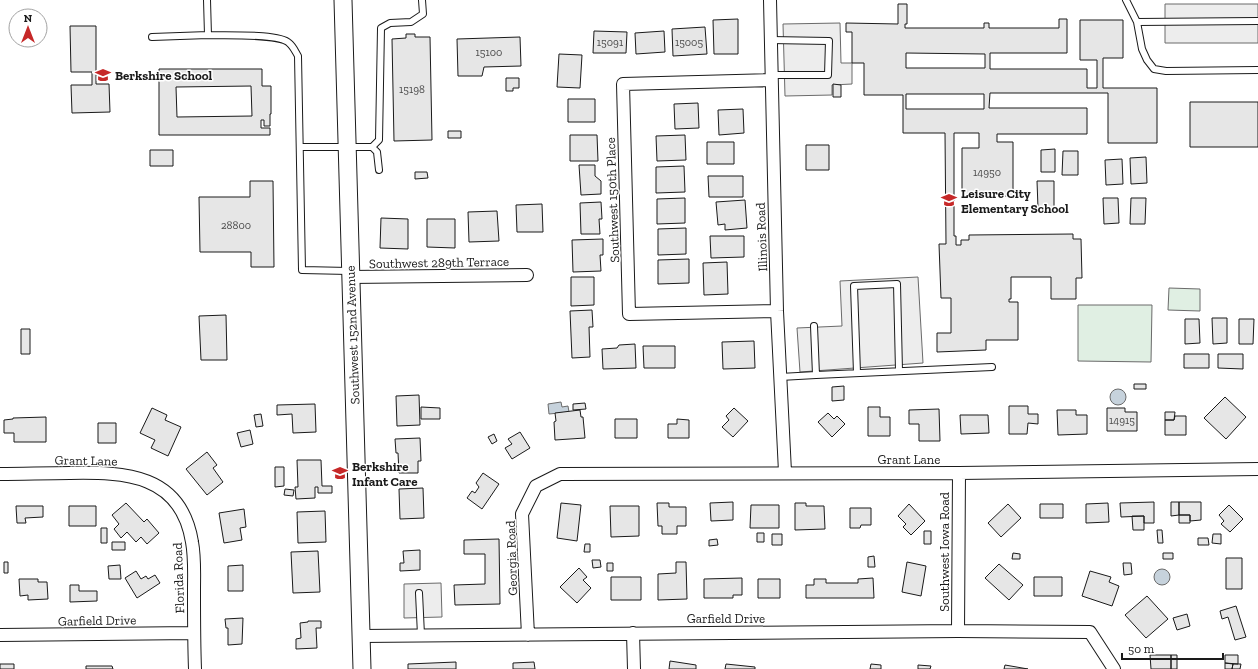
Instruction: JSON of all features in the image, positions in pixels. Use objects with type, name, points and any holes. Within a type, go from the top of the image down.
[{"type":"street","name":"Southwest 152nd Avenue","points":[[343,0],[362,669]]},
{"type":"street","name":"Illinois Road","points":[[770,0],[777,312],[785,472]]},
{"type":"street","name":"Southwest 150th Place","points":[[771,78],[623,84],[629,314],[777,312]]},
{"type":"street","name":"Southwest 289th Terrace","points":[[350,274],[527,275]]},
{"type":"street","name":"Grant Lane","points":[[560,474],[785,472],[959,473],[1258,470]]},
{"type":"street","name":"Southwest Iowa Road","points":[[958,630],[959,473]]},
{"type":"street","name":"Grant Lane","points":[[0,474],[116,474],[143,479],[167,493]]},
{"type":"street","name":"Georgia Road","points":[[528,634],[522,514],[536,486],[560,474]]},
{"type":"street","name":"Florida Road","points":[[167,493],[182,511],[190,530],[192,541],[194,561],[195,669]]},
{"type":"street","name":"Garfield Drive","points":[[361,636],[958,630],[1090,632],[1114,669]]},
{"type":"street","name":"Garfield Drive","points":[[0,635],[194,632]]},
{"type":"street","points":[[633,633],[634,669]]},
{"type":"lane","points":[[207,0],[208,35]]},
{"type":"lane","points":[[300,147],[372,147],[379,140],[381,28],[390,23],[411,22],[423,14],[422,0]]},
{"type":"lane","points":[[1126,0],[1137,22],[1147,60],[1154,69],[1166,71],[1258,70]]},
{"type":"lane","points":[[1137,22],[1258,21]]},
{"type":"lane","points":[[152,37],[208,35],[273,37],[284,39],[290,43],[298,56],[302,270],[350,274]]},
{"type":"lane","points":[[770,40],[829,41],[828,75],[771,78]]},
{"type":"lane","points":[[372,147],[377,152],[379,170]]},
{"type":"lane","points":[[857,373],[854,286],[897,284],[899,371]]},
{"type":"lane","points":[[814,326],[816,375]]},
{"type":"lane","points":[[780,377],[992,366]]},
{"type":"lane","points":[[419,593],[421,635]]},
{"type":"green space","points":[[1169,288],[1200,289],[1200,311],[1168,310]]},
{"type":"green space","points":[[1078,305],[1152,305],[1151,362],[1078,361]]},
{"type":"shaded area","points":[[1165,4],[1258,4],[1258,43],[1165,43]]},
{"type":"shaded area","points":[[840,23],[841,63],[852,63],[852,84],[832,85],[832,95],[785,96],[783,24]]},
{"type":"shaded area","points":[[918,277],[923,363],[800,372],[797,328],[842,326],[840,281]]},
{"type":"shaded area","points":[[1118,389],[1124,391],[1126,397],[1124,403],[1118,405],[1112,403],[1110,397],[1112,391]]},
{"type":"shaded area","points":[[561,402],[562,407],[568,406],[569,412],[549,414],[548,404]]},
{"type":"shaded area","points":[[1162,569],[1168,571],[1170,577],[1168,583],[1162,585],[1156,583],[1154,577],[1156,571]]},
{"type":"shaded area","points":[[441,583],[442,617],[404,618],[404,584]]},
{"type":"building","points":[[898,4],[907,4],[907,24],[905,24],[905,28],[984,28],[984,23],[989,23],[989,28],[1059,28],[1059,19],[1067,19],[1067,53],[990,53],[990,69],[1087,69],[1087,88],[1097,88],[1097,60],[1080,60],[1080,20],[1123,20],[1123,58],[1103,58],[1103,88],[1157,88],[1157,143],[1108,143],[1108,93],[990,93],[989,108],[1087,108],[1087,134],[997,134],[997,142],[1013,142],[1013,196],[962,196],[962,148],[979,148],[979,133],[954,133],[954,236],[956,236],[956,245],[961,245],[961,240],[969,240],[969,235],[1073,234],[1073,239],[1081,239],[1082,278],[1076,278],[1076,299],[1051,299],[1051,277],[1011,277],[1011,299],[1009,299],[1009,302],[1018,302],[1018,340],[986,340],[986,350],[937,352],[937,333],[951,333],[951,298],[941,298],[939,244],[946,244],[945,133],[903,133],[903,95],[864,95],[864,63],[852,63],[852,32],[846,32],[846,23],[898,24]],"holes":[[[906,53],[985,54],[985,68],[906,68]],[[906,94],[984,94],[984,109],[906,109]]]},
{"type":"building","points":[[738,19],[738,54],[714,54],[713,20]]},
{"type":"building","points":[[70,26],[96,26],[96,84],[109,84],[110,112],[72,113],[71,85],[92,85],[92,72],[71,72]]},
{"type":"building","points":[[705,27],[707,54],[673,56],[672,29]]},
{"type":"building","points":[[594,31],[627,32],[626,53],[593,53]]},
{"type":"building","points":[[664,31],[665,52],[636,54],[635,33]]},
{"type":"building","points":[[406,34],[415,34],[415,37],[430,37],[432,140],[394,141],[392,39],[406,38]]},
{"type":"building","points":[[520,37],[521,66],[484,67],[482,76],[458,76],[457,39]]},
{"type":"building","points":[[559,54],[582,55],[580,88],[557,87]]},
{"type":"building","points":[[159,69],[262,69],[262,86],[271,86],[271,114],[270,126],[264,126],[264,120],[261,120],[261,128],[270,128],[270,135],[159,135]],"holes":[[[251,86],[252,116],[177,117],[176,87]]]},
{"type":"building","points":[[506,78],[519,78],[519,88],[513,88],[513,91],[506,91]]},
{"type":"building","points":[[833,84],[841,85],[841,97],[833,97]]},
{"type":"building","points":[[568,99],[595,99],[595,122],[568,122]]},
{"type":"building","points":[[1190,102],[1258,102],[1258,147],[1190,147]]},
{"type":"building","points":[[698,103],[699,128],[675,129],[674,104]]},
{"type":"building","points":[[743,109],[744,133],[719,135],[718,110]]},
{"type":"building","points":[[448,131],[461,131],[461,138],[448,138]]},
{"type":"building","points":[[570,135],[597,135],[598,161],[570,161]]},
{"type":"building","points":[[685,135],[686,160],[657,161],[656,136]]},
{"type":"building","points":[[707,142],[734,142],[734,164],[707,164]]},
{"type":"building","points":[[806,145],[829,145],[829,170],[806,170]]},
{"type":"building","points":[[1055,149],[1055,172],[1041,172],[1041,150]]},
{"type":"building","points":[[150,150],[173,150],[173,166],[150,166]]},
{"type":"building","points":[[1063,151],[1078,151],[1078,175],[1062,175]]},
{"type":"building","points":[[1146,157],[1147,183],[1131,184],[1130,158]]},
{"type":"building","points":[[1122,159],[1123,184],[1106,185],[1105,160]]},
{"type":"building","points":[[579,165],[595,165],[595,176],[601,181],[601,194],[581,195]]},
{"type":"building","points":[[684,166],[685,192],[656,193],[656,167]]},
{"type":"building","points":[[415,172],[427,172],[428,178],[415,179]]},
{"type":"building","points":[[708,176],[743,176],[743,197],[709,197]]},
{"type":"building","points":[[250,181],[273,181],[274,267],[251,267],[251,252],[200,252],[199,197],[250,197]]},
{"type":"building","points":[[1037,181],[1054,181],[1054,208],[1038,208]]},
{"type":"building","points":[[685,198],[685,223],[657,224],[657,199]]},
{"type":"building","points":[[1103,198],[1118,198],[1119,223],[1104,224]]},
{"type":"building","points":[[1131,198],[1146,198],[1145,224],[1130,224]]},
{"type":"building","points":[[745,200],[747,228],[725,230],[725,224],[718,225],[716,202]]},
{"type":"building","points":[[601,202],[602,219],[599,219],[600,234],[581,234],[580,203]]},
{"type":"building","points":[[542,204],[543,232],[517,232],[516,205]]},
{"type":"building","points":[[497,211],[499,241],[469,242],[468,212]]},
{"type":"building","points":[[381,218],[408,219],[408,249],[380,248]]},
{"type":"building","points":[[427,219],[455,219],[455,248],[427,247]]},
{"type":"building","points":[[686,228],[686,254],[658,255],[658,229]]},
{"type":"building","points":[[710,236],[744,236],[744,257],[711,258]]},
{"type":"building","points":[[603,239],[603,255],[600,255],[601,271],[573,272],[572,240]]},
{"type":"building","points":[[689,259],[689,283],[658,284],[658,260]]},
{"type":"building","points":[[727,262],[728,294],[704,295],[703,263]]},
{"type":"building","points":[[571,277],[594,277],[594,305],[571,306]]},
{"type":"building","points":[[592,310],[593,327],[589,327],[590,357],[572,358],[570,311]]},
{"type":"building","points":[[226,315],[227,360],[201,360],[199,316]]},
{"type":"building","points":[[1212,318],[1227,318],[1227,343],[1213,344]]},
{"type":"building","points":[[1185,319],[1199,319],[1200,343],[1185,344]]},
{"type":"building","points":[[1239,319],[1254,319],[1253,344],[1239,344]]},
{"type":"building","points":[[21,329],[30,329],[30,354],[21,354]]},
{"type":"building","points":[[754,341],[755,368],[723,369],[722,342]]},
{"type":"building","points":[[635,344],[636,368],[603,369],[602,349],[617,348],[619,345]]},
{"type":"building","points":[[643,346],[675,346],[675,368],[644,368]]},
{"type":"building","points":[[1184,354],[1209,354],[1209,368],[1184,368]]},
{"type":"building","points":[[1218,354],[1243,354],[1243,369],[1218,368]]},
{"type":"building","points":[[1134,384],[1146,384],[1146,389],[1134,389]]},
{"type":"building","points":[[844,386],[844,400],[832,401],[832,387]]},
{"type":"building","points":[[419,395],[420,425],[397,426],[396,396]]},
{"type":"building","points":[[1225,397],[1246,417],[1226,439],[1204,418]]},
{"type":"building","points":[[585,403],[586,409],[573,410],[573,404]]},
{"type":"building","points":[[315,404],[316,432],[293,433],[292,414],[277,415],[277,405]]},
{"type":"building","points":[[1009,406],[1028,406],[1028,414],[1038,414],[1038,424],[1028,423],[1027,434],[1009,434]]},
{"type":"building","points":[[421,407],[440,408],[440,419],[421,419]]},
{"type":"building","points":[[868,407],[880,407],[880,417],[890,417],[890,436],[868,436]]},
{"type":"building","points":[[152,408],[167,415],[165,420],[181,427],[168,456],[151,448],[155,440],[140,433]]},
{"type":"building","points":[[734,408],[748,421],[733,437],[722,427],[729,420],[726,416]]},
{"type":"building","points":[[1107,408],[1125,408],[1125,412],[1137,412],[1137,431],[1107,431]]},
{"type":"building","points":[[939,409],[940,441],[919,441],[919,424],[909,424],[909,410]]},
{"type":"building","points":[[580,410],[581,417],[583,417],[585,438],[555,440],[555,413]]},
{"type":"building","points":[[1057,410],[1076,410],[1076,415],[1087,415],[1087,434],[1058,435]]},
{"type":"building","points":[[1165,412],[1175,412],[1174,420],[1165,420]]},
{"type":"building","points":[[828,413],[834,419],[837,416],[845,424],[832,437],[818,422]]},
{"type":"building","points":[[261,414],[263,426],[256,427],[254,415]]},
{"type":"building","points":[[960,415],[988,415],[989,433],[961,434]]},
{"type":"building","points":[[1175,416],[1186,416],[1186,435],[1165,435],[1165,420],[1174,420]]},
{"type":"building","points":[[46,417],[46,442],[14,442],[14,433],[4,433],[4,420],[13,418]]},
{"type":"building","points":[[615,419],[637,419],[637,438],[615,438]]},
{"type":"building","points":[[677,419],[689,420],[689,438],[668,438],[668,424],[677,424]]},
{"type":"building","points":[[98,423],[116,423],[116,443],[98,443]]},
{"type":"building","points":[[250,430],[253,444],[241,447],[237,433]]},
{"type":"building","points":[[520,432],[530,448],[512,459],[505,448],[512,444],[508,439]]},
{"type":"building","points":[[494,434],[497,441],[492,444],[488,437]]},
{"type":"building","points":[[420,438],[421,461],[418,461],[418,473],[399,473],[398,453],[396,453],[395,439]]},
{"type":"building","points":[[207,452],[217,465],[213,468],[223,482],[207,495],[186,469]]},
{"type":"building","points":[[297,460],[321,460],[322,486],[332,486],[332,493],[318,493],[318,487],[315,487],[315,498],[296,499],[295,487],[298,487]]},
{"type":"building","points":[[275,467],[284,467],[284,486],[275,487]]},
{"type":"building","points":[[483,473],[499,484],[482,509],[467,498],[472,491],[475,493],[479,487],[476,483]]},
{"type":"building","points":[[423,488],[424,518],[400,519],[399,489]]},
{"type":"building","points":[[285,489],[294,490],[293,496],[284,495]]},
{"type":"building","points":[[733,502],[733,520],[711,521],[710,503]]},
{"type":"building","points":[[1154,502],[1154,523],[1144,523],[1144,516],[1121,517],[1120,503]]},
{"type":"building","points":[[1171,502],[1179,502],[1179,515],[1171,516]]},
{"type":"building","points":[[1179,502],[1201,502],[1201,520],[1190,521],[1190,515],[1179,515]]},
{"type":"building","points":[[126,503],[144,522],[147,519],[159,533],[147,544],[141,537],[136,542],[127,532],[121,538],[114,529],[119,524],[112,515]]},
{"type":"building","points":[[561,503],[581,505],[577,541],[557,538]]},
{"type":"building","points":[[657,503],[669,503],[669,507],[686,507],[686,526],[677,526],[677,534],[662,534],[662,526],[658,526]]},
{"type":"building","points":[[795,503],[806,503],[806,506],[824,506],[825,529],[795,530]]},
{"type":"building","points":[[1108,503],[1109,522],[1086,523],[1086,504]]},
{"type":"building","points":[[909,504],[925,521],[911,535],[903,527],[906,524],[898,516]]},
{"type":"building","points":[[1008,504],[1021,518],[1001,537],[988,523]]},
{"type":"building","points":[[1040,504],[1063,504],[1063,518],[1040,518]]},
{"type":"building","points":[[751,505],[779,505],[779,528],[750,528]]},
{"type":"building","points":[[1229,505],[1243,519],[1230,532],[1221,524],[1224,521],[1219,515]]},
{"type":"building","points":[[16,506],[43,506],[43,517],[25,518],[26,523],[17,523]]},
{"type":"building","points":[[69,506],[96,506],[96,526],[69,526]]},
{"type":"building","points":[[610,506],[639,506],[639,536],[611,537]]},
{"type":"building","points":[[850,508],[871,508],[871,525],[861,525],[860,528],[850,528]]},
{"type":"building","points":[[244,509],[246,527],[240,528],[242,540],[224,543],[219,513]]},
{"type":"building","points":[[325,511],[326,542],[298,543],[297,512]]},
{"type":"building","points":[[1179,515],[1190,515],[1190,523],[1179,523]]},
{"type":"building","points":[[1132,516],[1144,516],[1144,530],[1133,530]]},
{"type":"building","points":[[101,528],[107,528],[107,543],[101,543]]},
{"type":"building","points":[[1157,530],[1162,530],[1163,543],[1158,543]]},
{"type":"building","points":[[924,531],[931,531],[931,544],[924,544]]},
{"type":"building","points":[[757,533],[764,533],[764,542],[757,542]]},
{"type":"building","points":[[772,534],[782,534],[782,545],[772,545]]},
{"type":"building","points":[[1213,534],[1221,534],[1221,544],[1212,543]]},
{"type":"building","points":[[1198,538],[1208,538],[1209,545],[1198,545]]},
{"type":"building","points":[[499,539],[500,604],[455,605],[454,585],[485,584],[485,554],[464,554],[464,540]]},
{"type":"building","points":[[717,539],[718,545],[709,546],[709,540]]},
{"type":"building","points":[[112,542],[125,542],[125,550],[112,550]]},
{"type":"building","points":[[585,544],[590,544],[590,552],[584,552]]},
{"type":"building","points":[[420,550],[420,570],[400,571],[400,563],[404,563],[403,551]]},
{"type":"building","points":[[318,551],[320,592],[293,593],[291,552]]},
{"type":"building","points":[[1013,553],[1020,554],[1020,559],[1012,559]]},
{"type":"building","points":[[1163,553],[1173,553],[1173,559],[1163,559]]},
{"type":"building","points":[[874,556],[875,567],[868,567],[868,557]]},
{"type":"building","points":[[1226,558],[1242,558],[1242,589],[1226,589]]},
{"type":"building","points":[[592,560],[600,560],[601,567],[593,568]]},
{"type":"building","points":[[4,562],[8,562],[8,573],[4,573]]},
{"type":"building","points":[[676,562],[686,562],[687,599],[658,600],[658,574],[676,573]]},
{"type":"building","points":[[907,562],[926,566],[921,596],[902,592]]},
{"type":"building","points":[[607,563],[613,563],[613,571],[607,571]]},
{"type":"building","points":[[1123,563],[1131,563],[1132,574],[1124,575]]},
{"type":"building","points":[[999,564],[1023,585],[1009,600],[985,578]]},
{"type":"building","points":[[120,565],[121,579],[109,579],[108,566]]},
{"type":"building","points":[[243,565],[243,591],[228,591],[228,566]]},
{"type":"building","points":[[579,568],[587,577],[583,580],[591,588],[577,603],[560,587]]},
{"type":"building","points":[[136,571],[141,579],[146,576],[148,579],[155,575],[160,583],[137,598],[125,578]]},
{"type":"building","points":[[1090,571],[1111,577],[1109,582],[1119,586],[1112,606],[1082,596]]},
{"type":"building","points":[[611,577],[641,577],[641,600],[611,600]]},
{"type":"building","points":[[1034,577],[1062,577],[1062,596],[1034,596]]},
{"type":"building","points":[[742,578],[742,595],[733,595],[733,598],[704,598],[704,579]]},
{"type":"building","points":[[873,578],[874,598],[806,598],[806,585],[814,585],[814,579],[826,579],[826,583],[858,583],[858,579]]},
{"type":"building","points":[[19,579],[38,579],[38,582],[47,582],[48,599],[28,600],[28,595],[20,596]]},
{"type":"building","points":[[758,579],[780,579],[780,598],[758,598]]},
{"type":"building","points":[[70,585],[79,585],[79,591],[97,591],[97,601],[70,602]]},
{"type":"building","points":[[1147,596],[1168,619],[1146,638],[1125,615]]},
{"type":"building","points":[[1236,606],[1246,637],[1235,640],[1228,617],[1222,619],[1220,611]]},
{"type":"building","points":[[1187,614],[1190,626],[1177,630],[1173,618]]},
{"type":"building","points":[[243,618],[242,644],[228,645],[228,628],[226,628],[225,619]]},
{"type":"building","points":[[308,621],[321,621],[321,628],[316,628],[317,648],[296,649],[296,639],[301,638],[300,623]]},
{"type":"building","points":[[1150,655],[1171,655],[1171,669],[1151,669]]},
{"type":"building","points":[[1171,655],[1177,655],[1177,669],[1171,669]]},
{"type":"building","points":[[1225,655],[1238,655],[1238,664],[1225,663]]},
{"type":"building","points":[[670,661],[696,665],[696,669],[669,669]]},
{"type":"building","points":[[456,662],[456,669],[408,669],[408,664]]},
{"type":"building","points":[[534,662],[535,669],[513,669],[513,663]]},
{"type":"building","points":[[1225,663],[1233,664],[1232,669],[1225,669]]},
{"type":"building","points":[[0,664],[14,664],[14,669],[0,669]]},
{"type":"building","points":[[726,664],[755,667],[755,669],[725,669]]},
{"type":"building","points":[[871,664],[881,665],[881,669],[870,669]]},
{"type":"building","points":[[1233,664],[1241,664],[1240,669],[1232,669]]},
{"type":"building","points":[[918,665],[931,666],[930,669],[918,669]]},
{"type":"building","points":[[1005,665],[1028,669],[1004,669]]},
{"type":"building","points":[[86,666],[112,666],[113,669],[86,669]]},
{"type":"place","name":"Berkshire School","points":[[103,75]]},
{"type":"place","name":"Leisure City Elementary School","points":[[949,200]]},
{"type":"place","name":"Berkshire Infant Care","points":[[340,473]]}]
